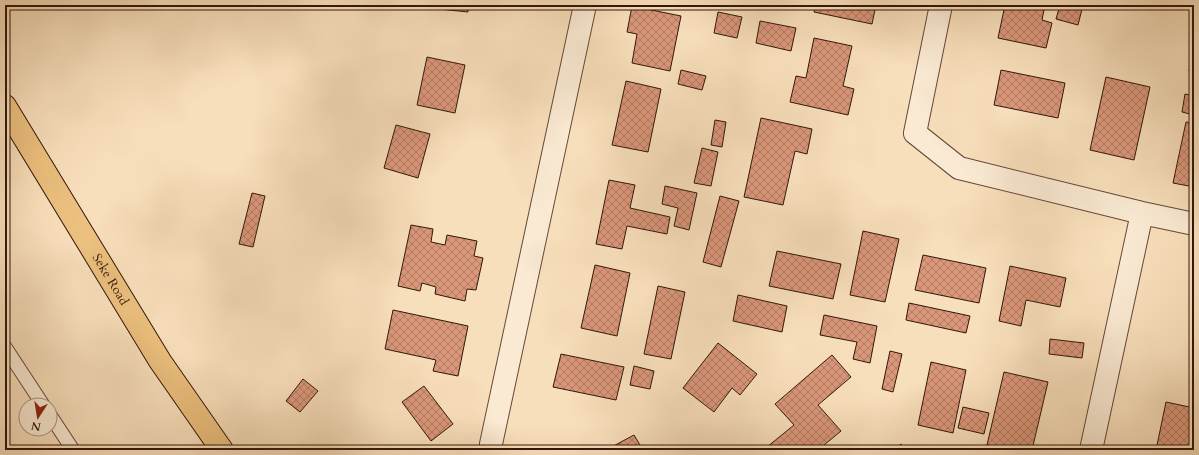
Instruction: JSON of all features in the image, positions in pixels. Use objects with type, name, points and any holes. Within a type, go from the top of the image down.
[{"type":"main road","name":"Seke Road","points":[[5,106],[160,361],[222,450]]},
{"type":"street","points":[[492,450],[492,436],[585,5]]},
{"type":"street","points":[[941,5],[915,133],[959,168],[1142,213],[1194,224]]},
{"type":"street","points":[[1091,450],[1142,213]]},
{"type":"lane","points":[[5,347],[38,397]]},
{"type":"lane","points":[[58,427],[73,450]]},
{"type":"building","points":[[439,5],[468,5],[468,12],[439,9]]},
{"type":"building","points":[[816,5],[876,5],[872,24],[814,12]]},
{"type":"building","points":[[1005,5],[1045,5],[1042,20],[1052,23],[1046,48],[998,38]]},
{"type":"building","points":[[1060,5],[1083,5],[1078,25],[1056,19]]},
{"type":"building","points":[[632,6],[681,16],[670,71],[632,63],[637,34],[627,32]]},
{"type":"building","points":[[718,12],[742,17],[737,38],[714,33]]},
{"type":"building","points":[[760,21],[796,28],[791,51],[756,43]]},
{"type":"building","points":[[814,38],[852,46],[843,86],[854,89],[848,115],[790,102],[796,76],[806,78]]},
{"type":"building","points":[[1194,48],[1194,72],[1189,71]]},
{"type":"building","points":[[427,57],[465,65],[455,113],[417,105]]},
{"type":"building","points":[[681,70],[706,76],[702,90],[678,84]]},
{"type":"building","points":[[1001,70],[1065,83],[1058,118],[994,105]]},
{"type":"building","points":[[1106,77],[1150,87],[1134,160],[1090,150]]},
{"type":"building","points":[[626,81],[661,89],[648,152],[612,145]]},
{"type":"building","points":[[1185,94],[1194,96],[1194,115],[1182,112]]},
{"type":"building","points":[[761,118],[812,129],[807,154],[795,151],[783,205],[744,197]]},
{"type":"building","points":[[715,120],[726,122],[722,147],[711,145]]},
{"type":"building","points":[[1186,122],[1194,123],[1194,187],[1173,183]]},
{"type":"building","points":[[396,125],[430,134],[418,178],[384,168]]},
{"type":"building","points":[[702,148],[718,152],[711,186],[694,183]]},
{"type":"building","points":[[609,180],[635,185],[630,208],[670,217],[667,234],[627,226],[622,249],[596,244]]},
{"type":"building","points":[[665,186],[697,193],[689,230],[674,226],[678,208],[662,204]]},
{"type":"building","points":[[252,193],[265,196],[253,247],[239,244]]},
{"type":"building","points":[[720,196],[739,201],[721,267],[703,262]]},
{"type":"building","points":[[411,225],[433,229],[431,242],[445,245],[447,235],[477,241],[474,256],[483,258],[476,290],[467,289],[465,301],[435,294],[436,287],[422,283],[420,291],[398,286]]},
{"type":"building","points":[[863,231],[899,239],[885,302],[850,295]]},
{"type":"building","points":[[777,251],[841,264],[833,299],[769,286]]},
{"type":"building","points":[[923,255],[986,268],[979,303],[915,290]]},
{"type":"building","points":[[595,265],[630,273],[617,336],[581,328]]},
{"type":"building","points":[[1010,266],[1066,278],[1060,307],[1026,300],[1021,326],[999,321]]},
{"type":"building","points":[[658,286],[685,292],[671,359],[644,354]]},
{"type":"building","points":[[738,295],[787,306],[782,332],[733,321]]},
{"type":"building","points":[[909,303],[970,316],[966,333],[906,320]]},
{"type":"building","points":[[393,310],[468,326],[458,376],[433,371],[436,360],[385,349]]},
{"type":"building","points":[[824,315],[877,326],[870,363],[853,359],[857,342],[820,335]]},
{"type":"building","points":[[1050,339],[1084,343],[1082,358],[1049,354]]},
{"type":"building","points":[[718,343],[757,374],[740,395],[732,388],[714,412],[683,388]]},
{"type":"building","points":[[890,351],[902,354],[893,392],[882,389]]},
{"type":"building","points":[[561,354],[624,367],[616,400],[553,387]]},
{"type":"building","points":[[832,355],[851,377],[818,405],[841,431],[818,450],[770,450],[767,447],[794,425],[775,404]]},
{"type":"building","points":[[931,362],[966,370],[953,433],[918,425]]},
{"type":"building","points":[[634,366],[654,371],[650,389],[630,385]]},
{"type":"building","points":[[1004,372],[1048,382],[1032,450],[1009,450],[987,445]]},
{"type":"building","points":[[303,379],[318,391],[300,412],[286,401]]},
{"type":"building","points":[[424,386],[453,424],[431,441],[402,402]]},
{"type":"building","points":[[1166,402],[1194,408],[1192,450],[1156,450]]},
{"type":"building","points":[[963,407],[989,413],[984,434],[958,428]]},
{"type":"building","points":[[634,435],[643,450],[606,450]]},
{"type":"building","points":[[901,444],[905,450],[894,450]]}]
